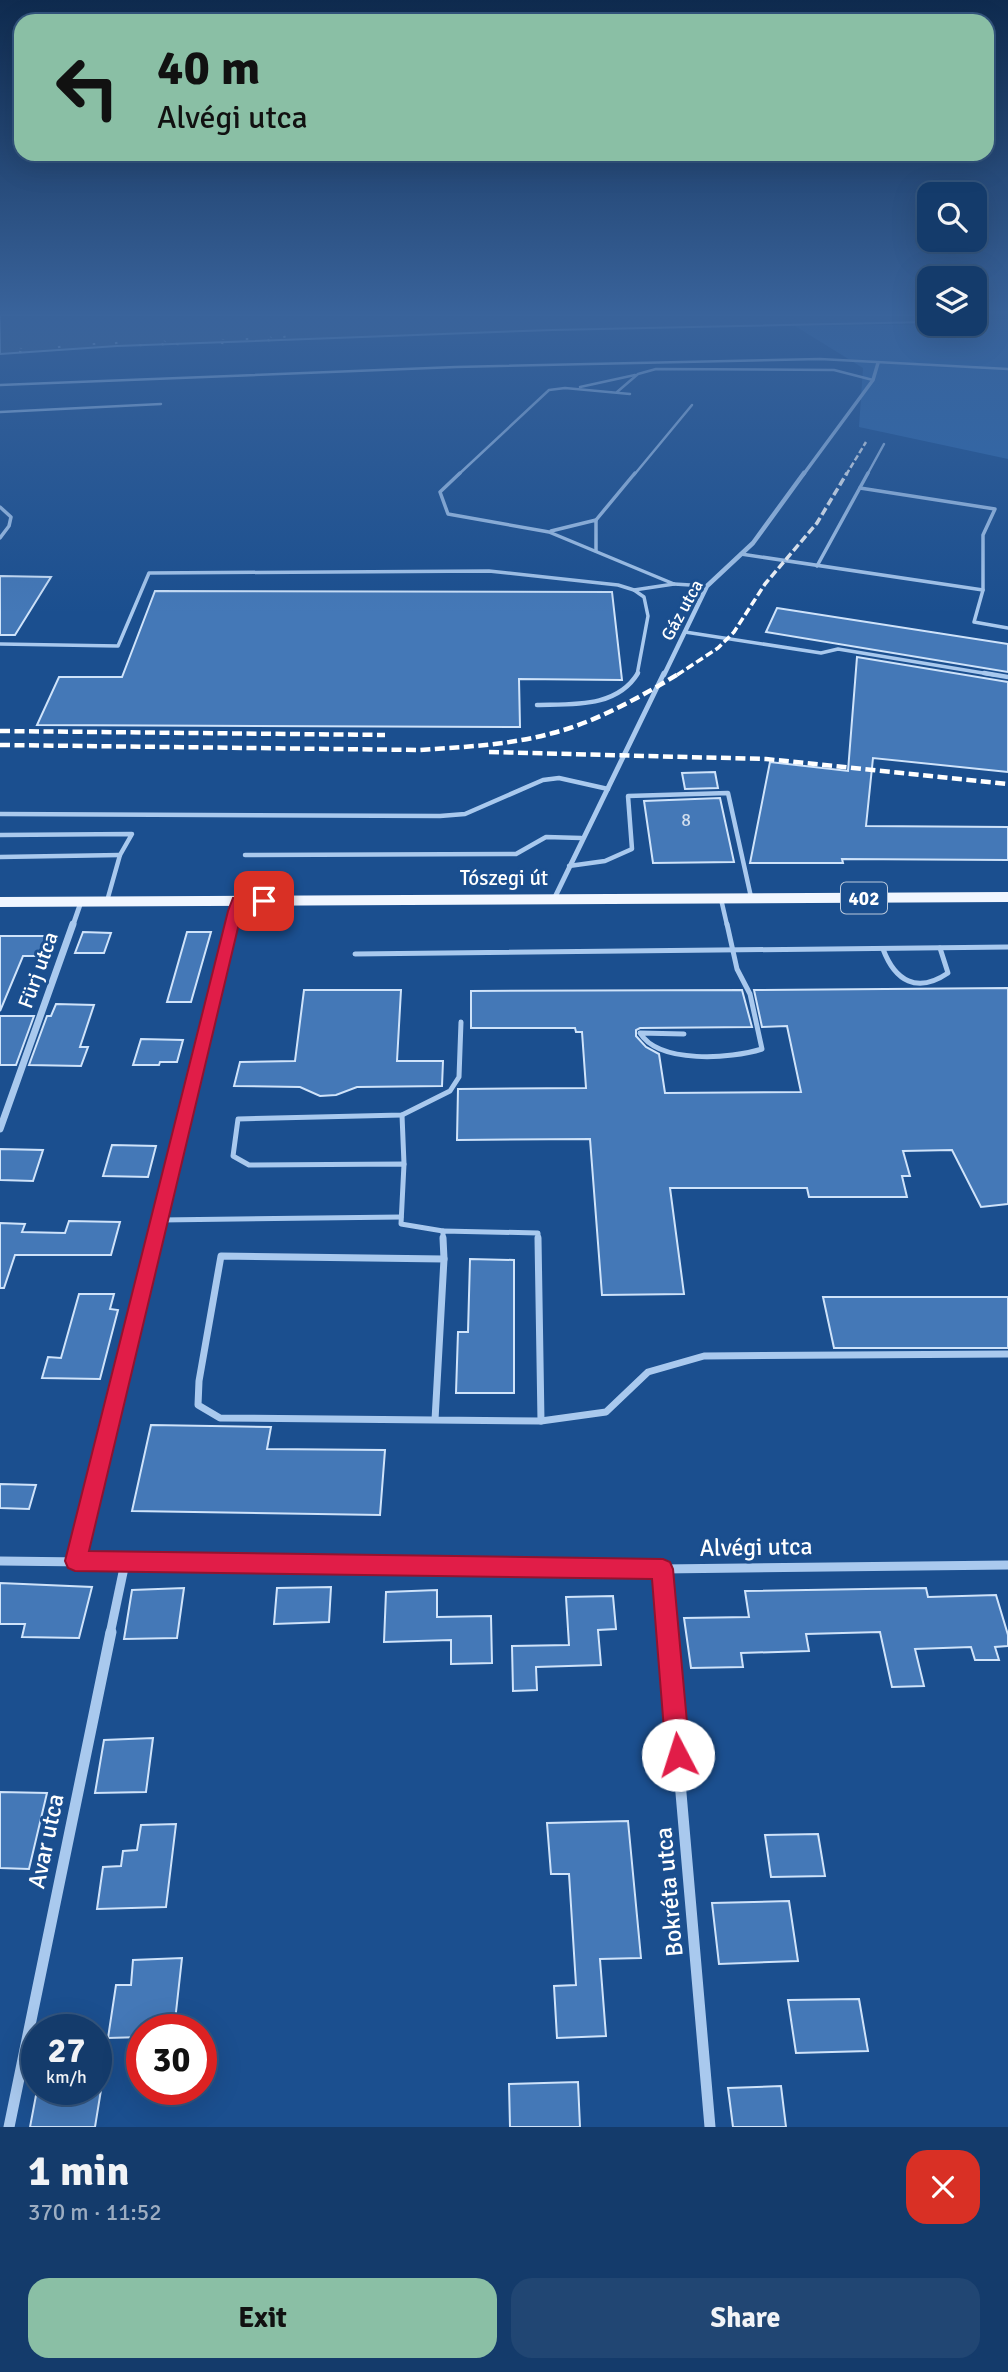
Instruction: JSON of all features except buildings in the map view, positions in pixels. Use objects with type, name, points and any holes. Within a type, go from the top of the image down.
[{"type":"main road","name":"Tószegi út","points":[[0,902],[1008,897]]},
{"type":"street","name":"Gáz utca","points":[[554,899],[708,586],[754,543],[848,414]]},
{"type":"street","points":[[75,1561],[238,901]]},
{"type":"street","name":"Fürj utca","points":[[0,1129],[81,902]]},
{"type":"street","name":"Alvégi utca","points":[[0,1561],[663,1569],[1008,1565]]},
{"type":"street","name":"Avar utca","points":[[9,2127],[125,1563]]},
{"type":"street","name":"Bokréta utca","points":[[663,1569],[710,2127]]},
{"type":"lane","points":[[522,414],[440,492],[448,514],[549,531],[674,584]]},
{"type":"lane","points":[[549,531],[596,520],[684,414]]},
{"type":"lane","points":[[817,566],[884,444]]},
{"type":"lane","points":[[860,488],[995,509],[983,535],[983,590],[974,622],[1008,628]]},
{"type":"lane","points":[[0,507],[10,517],[9,526],[0,538]]},
{"type":"lane","points":[[596,520],[596,551]]},
{"type":"lane","points":[[741,554],[983,590]]},
{"type":"lane","points":[[0,644],[118,646],[149,573],[489,571],[618,585],[634,590],[644,597],[648,616],[639,672],[630,687],[595,704],[537,705]]},
{"type":"lane","points":[[634,590],[674,584],[708,586]]},
{"type":"lane","points":[[685,632],[821,653],[838,649],[1008,677]]},
{"type":"lane","points":[[0,814],[440,816],[466,814],[543,780],[559,778],[608,789]]},
{"type":"lane","points":[[569,866],[605,861],[632,849],[628,796],[728,793],[751,898]]},
{"type":"lane","points":[[0,835],[132,834],[120,855],[107,901]]},
{"type":"lane","points":[[245,855],[516,854],[545,837],[582,838]]},
{"type":"lane","points":[[0,857],[120,855]]},
{"type":"lane","points":[[684,1034],[640,1033],[647,1046],[664,1052],[749,1055],[762,1049],[750,994],[737,969],[732,951],[721,899]]},
{"type":"lane","points":[[355,954],[1008,947]]},
{"type":"lane","points":[[883,948],[894,973],[912,983],[935,983],[948,973],[940,948]]},
{"type":"lane","points":[[404,1164],[249,1165],[233,1156],[238,1119],[402,1115],[450,1091],[459,1077],[461,1021]]},
{"type":"lane","points":[[402,1115],[404,1164],[401,1224],[443,1231],[538,1233],[541,1420]]},
{"type":"lane","points":[[160,1220],[401,1217]]},
{"type":"lane","points":[[435,1420],[444,1259],[443,1231]]},
{"type":"lane","points":[[444,1259],[221,1256],[199,1381],[198,1405],[220,1418],[541,1420],[606,1412],[648,1372],[704,1356],[1008,1354]]},
{"type":"shaded area","points":[[860,414],[1008,414],[1008,459],[859,427]]},
{"type":"railway","points":[[846,475],[866,442]]},
{"type":"railway","points":[[677,675],[718,648],[734,632],[765,584],[817,523],[847,473]]},
{"type":"railway","points":[[0,745],[419,750],[486,745],[537,737],[586,722],[680,673]]},
{"type":"railway","points":[[0,731],[385,735]]},
{"type":"railway","points":[[489,752],[766,759],[1008,784]]},
{"type":"route","points":[[264,901],[238,901],[235,911],[75,1561],[663,1569],[678,1755]]}]
